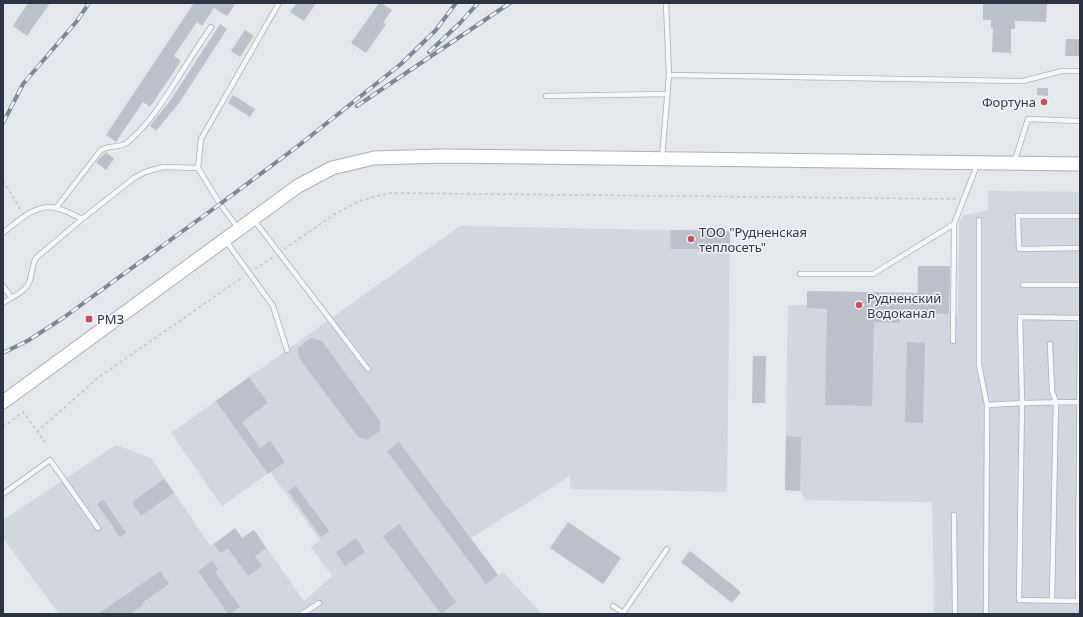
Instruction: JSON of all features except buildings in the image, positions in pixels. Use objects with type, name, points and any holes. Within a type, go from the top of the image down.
[{"type":"street","points":[[3,402],[298,186],[332,168],[374,158],[442,156],[1080,164]]},
{"type":"lane","points":[[239,229],[220,204],[198,168],[201,139],[279,3]]},
{"type":"lane","points":[[662,159],[668,75],[666,3]]},
{"type":"lane","points":[[56,208],[103,148],[122,146],[139,132],[162,103],[211,27]]},
{"type":"lane","points":[[668,75],[1023,81],[1062,71],[1080,71]]},
{"type":"lane","points":[[546,96],[667,94]]},
{"type":"lane","points":[[1014,164],[1028,119],[1080,121]]},
{"type":"lane","points":[[953,341],[954,224],[978,163]]},
{"type":"lane","points":[[3,303],[27,286],[30,281],[36,258],[134,178],[145,172],[164,167],[198,168]]},
{"type":"lane","points":[[3,232],[24,216],[33,211],[46,207],[56,208],[82,219]]},
{"type":"lane","points":[[1080,216],[1018,216],[1019,249],[1080,248]]},
{"type":"lane","points":[[253,219],[368,369]]},
{"type":"lane","points":[[979,220],[979,365],[987,405],[986,614]]},
{"type":"lane","points":[[800,274],[873,274],[954,224]]},
{"type":"lane","points":[[225,239],[273,306],[287,350]]},
{"type":"lane","points":[[1022,285],[1080,285]]},
{"type":"lane","points":[[3,286],[11,297]]},
{"type":"lane","points":[[1020,317],[1080,318],[1079,601],[1019,600],[1022,403],[1020,317]]},
{"type":"lane","points":[[1050,344],[1052,391],[1056,402],[1052,600]]},
{"type":"lane","points":[[987,405],[1080,402]]},
{"type":"lane","points":[[3,494],[50,460],[98,528]]},
{"type":"lane","points":[[954,515],[955,614]]},
{"type":"lane","points":[[613,606],[624,613],[667,549]]},
{"type":"lane","points":[[302,614],[319,603]]},
{"type":"path","points":[[3,181],[24,216]]},
{"type":"path","points":[[37,432],[99,377],[335,214],[359,201],[390,193],[964,199]]},
{"type":"path","points":[[3,427],[23,412],[45,442]]},
{"type":"shaded area","points":[[988,191],[1080,192],[1080,614],[934,614],[932,502],[806,500],[800,491],[785,490],[788,305],[807,305],[807,291],[917,293],[918,266],[950,266],[949,314],[958,314],[959,225],[963,215],[988,210]]},
{"type":"shaded area","points":[[460,226],[730,231],[727,492],[570,489],[570,476],[471,538],[498,575],[503,572],[542,614],[59,614],[3,538],[3,520],[116,445],[151,458],[210,546],[235,528],[242,538],[254,530],[304,601],[332,576],[311,547],[320,540],[270,472],[222,506],[171,433]]},
{"type":"railway","points":[[3,123],[23,84],[77,21],[89,3]]},
{"type":"railway","points":[[3,353],[29,340],[63,318],[298,146],[401,64],[436,30],[456,3]]},
{"type":"railway","points":[[429,52],[460,23],[478,3]]},
{"type":"railway","points":[[357,106],[510,3]]},
{"type":"place","name":"Фортуна","points":[[1044,102]]},
{"type":"place","name":"ТОО \"Рудненская теплосеть\"","points":[[691,239]]},
{"type":"place","name":"Рудненский Водоканал","points":[[859,305]]},
{"type":"place","name":"РМЗ","points":[[89,319]]}]
